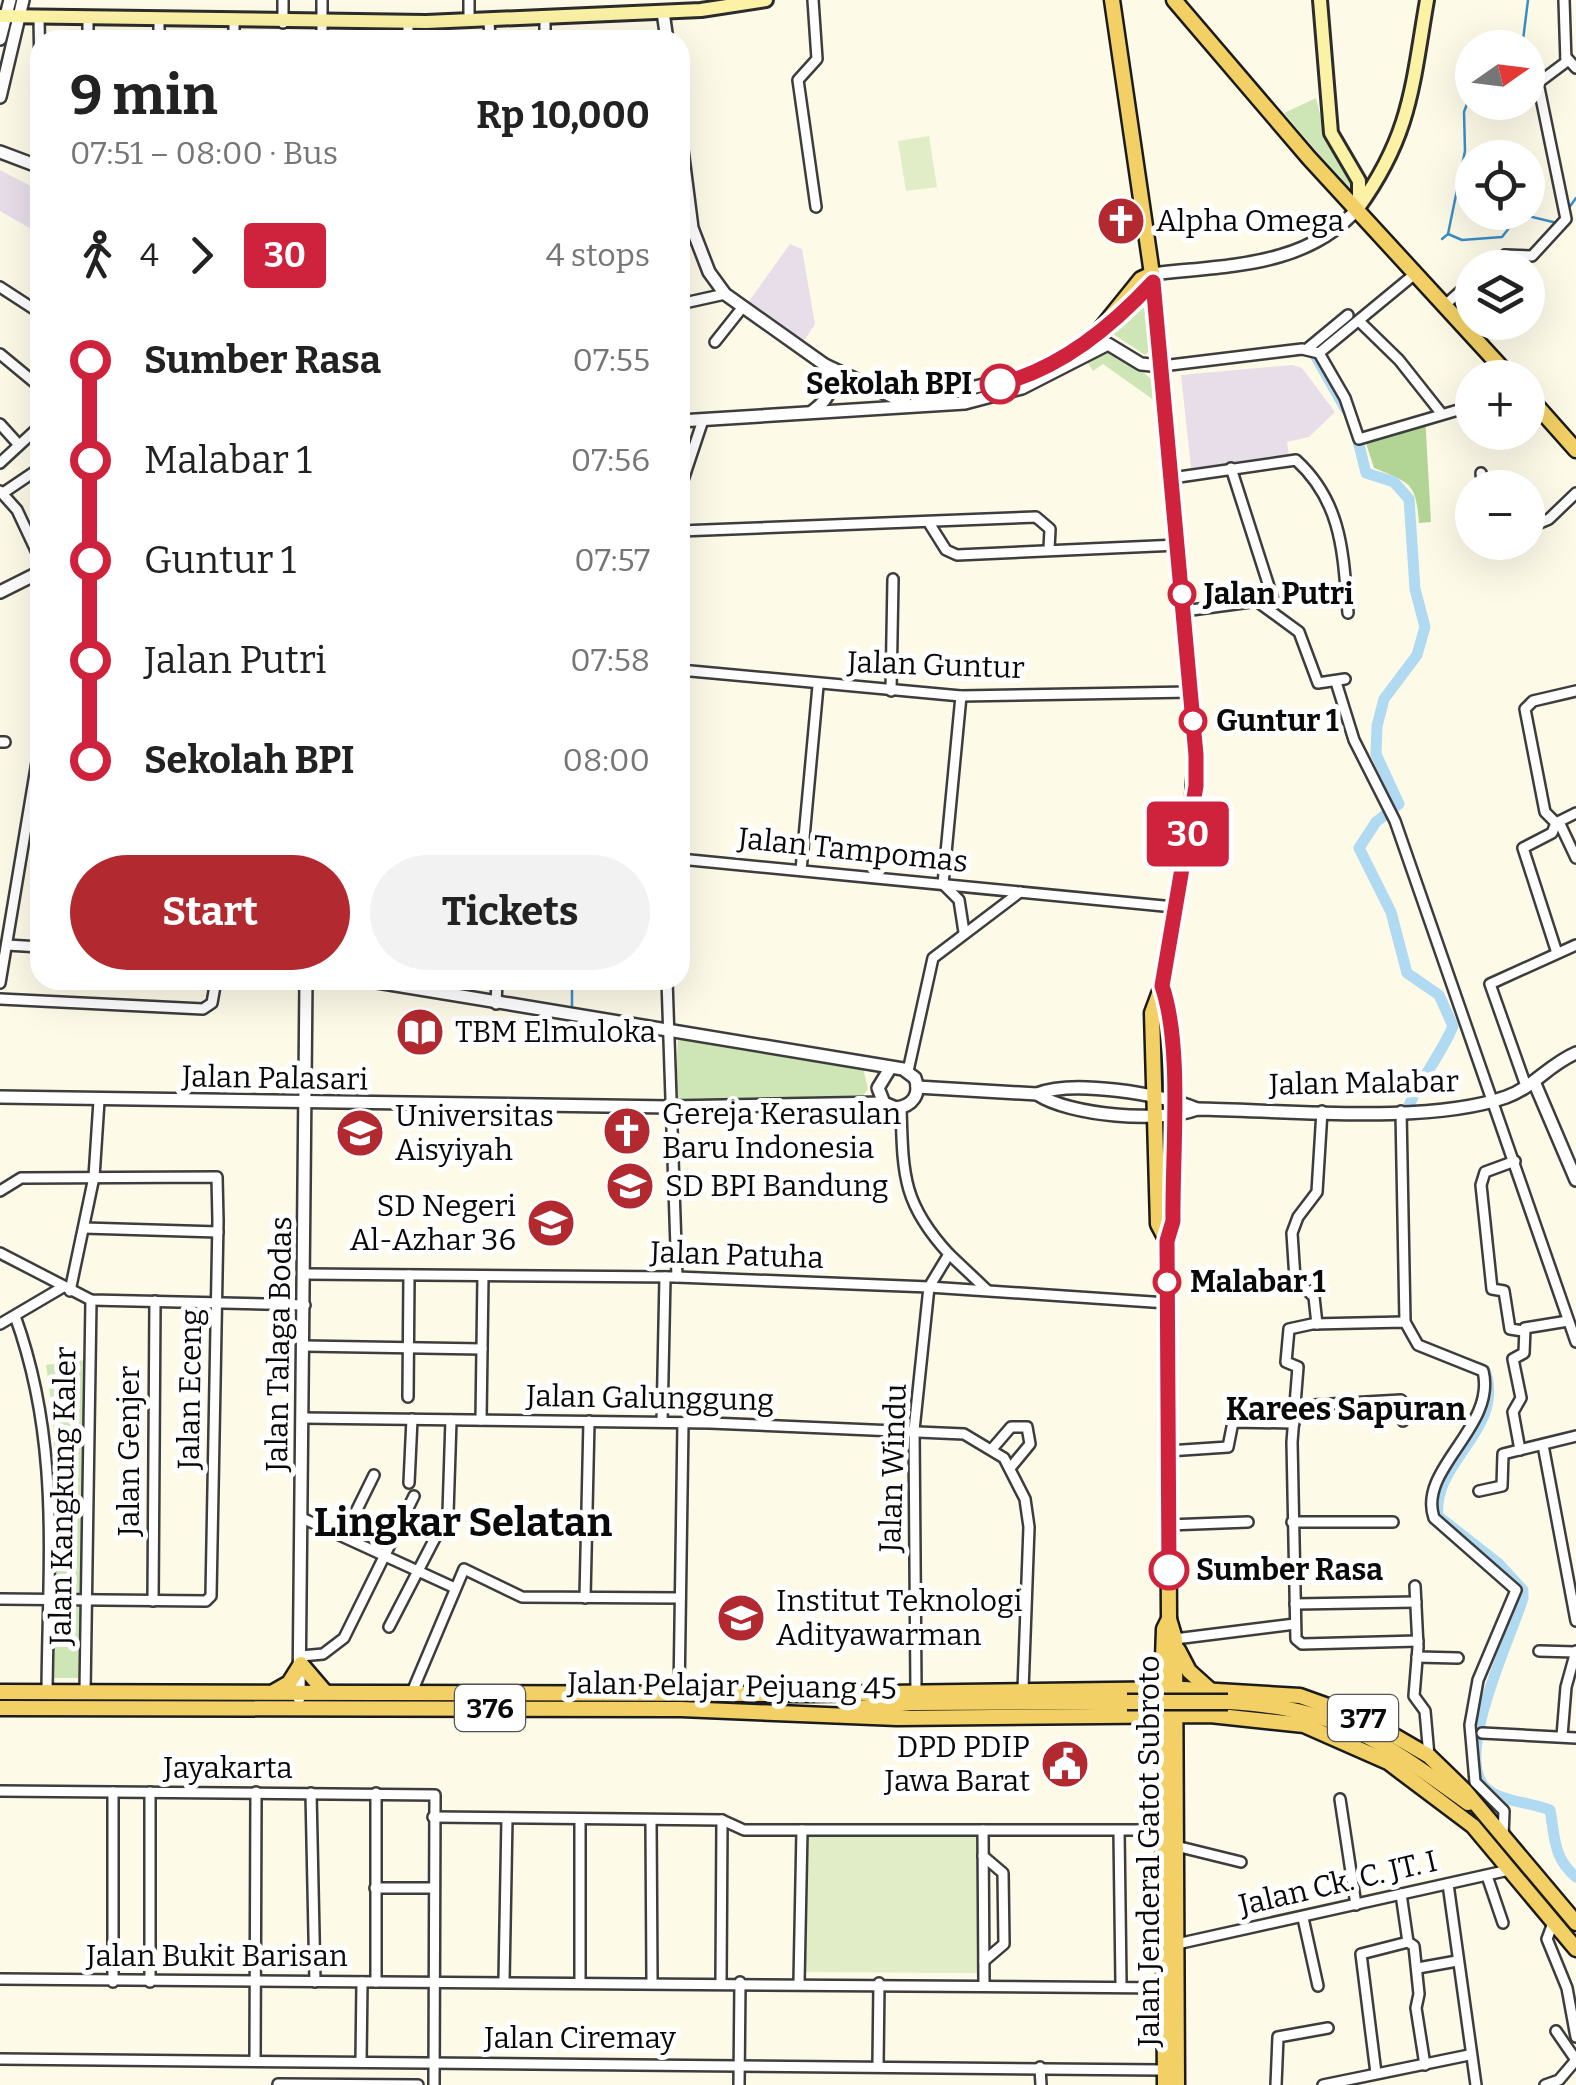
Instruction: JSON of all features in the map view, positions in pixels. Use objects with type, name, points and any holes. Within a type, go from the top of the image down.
[{"type":"main road","points":[[8,17],[234,23],[489,21],[631,7],[663,12],[766,0]]},
{"type":"main road","points":[[1174,0],[1261,103],[1494,360]]},
{"type":"main road","points":[[1320,0],[1331,134],[1359,181],[1358,208]]},
{"type":"main road","points":[[1358,208],[1392,158],[1402,130],[1427,0]]},
{"type":"main road","name":"Jalan Jenderal Gatot Subroto","points":[[1116,3],[1115,27],[1153,278],[1162,366],[1196,786],[1162,986],[1152,1013],[1158,1224],[1167,1241]]},
{"type":"main road","points":[[1094,336],[1141,279],[1153,278]]},
{"type":"main road","points":[[1545,415],[1575,448]]},
{"type":"main road","name":"Jalan Jenderal Gatot Subroto","points":[[1162,986],[1170,1010],[1172,1099],[1173,1221],[1167,1241],[1169,1750],[1171,1988],[1177,2085]]},
{"type":"main road","points":[[1209,1689],[1189,1671],[1171,1643],[1157,1669],[1130,1702],[1169,1750],[1194,1724],[1210,1716]]},
{"type":"main road","points":[[269,1692],[290,1684],[301,1660],[325,1692]]},
{"type":"main road","name":"377","points":[[1169,1689],[1209,1689],[1322,1702],[1428,1750],[1509,1870],[1576,1950]]},
{"type":"main road","name":"Jalan Pelajar Pejuang 45","points":[[0,1708],[299,1700],[897,1718],[1130,1702],[1169,1689]]},
{"type":"main road","name":"Jalan Pelajar Pejuang 45","points":[[0,1692],[269,1692],[299,1700],[325,1692],[914,1697],[1023,1690],[1130,1702],[1169,1716]]},
{"type":"main road","name":"376","points":[[807,1713],[914,1697],[1228,1702]]},
{"type":"main road","name":"377","points":[[1228,1702],[1270,1705],[1339,1721],[1368,1734],[1432,1778],[1478,1821]]},
{"type":"main road","name":"377","points":[[1169,1716],[1304,1725],[1388,1762],[1503,1836],[1571,1905],[1576,1923]]},
{"type":"main road","name":"Jalan Jenderal Gatot Subroto","points":[[1162,2078],[1177,1944],[1176,1846],[1169,1750]]},
{"type":"street","points":[[0,98],[10,0]]},
{"type":"street","points":[[0,39],[8,17],[23,0]]},
{"type":"street","points":[[283,23],[284,0]]},
{"type":"street","points":[[322,0],[322,30]]},
{"type":"street","points":[[469,0],[470,21]]},
{"type":"street","points":[[813,0],[819,48],[817,59],[799,76],[798,85],[816,207]]},
{"type":"street","points":[[1538,250],[1566,219],[1538,83],[1560,68],[1566,57],[1564,0]]},
{"type":"street","points":[[663,12],[666,30]]},
{"type":"street","points":[[39,18],[39,30]]},
{"type":"street","points":[[544,18],[545,30]]},
{"type":"street","points":[[88,19],[88,30]]},
{"type":"street","points":[[159,21],[159,30]]},
{"type":"street","points":[[489,21],[489,30]]},
{"type":"street","points":[[408,22],[408,30]]},
{"type":"street","points":[[234,23],[234,30]]},
{"type":"street","points":[[1566,57],[1576,68]]},
{"type":"street","points":[[0,152],[30,163]]},
{"type":"street","points":[[1153,278],[1294,254],[1333,232],[1358,208]]},
{"type":"street","points":[[690,225],[701,255],[725,294],[742,308],[826,365],[911,403],[928,406],[1004,394],[1108,344],[1141,364],[1162,366],[1314,351],[1360,322],[1416,273]]},
{"type":"street","points":[[0,287],[30,306]]},
{"type":"street","points":[[690,302],[725,294]]},
{"type":"street","points":[[1445,305],[1455,296]]},
{"type":"street","points":[[716,342],[742,308]]},
{"type":"street","points":[[1314,351],[1348,315]]},
{"type":"street","points":[[1360,322],[1399,360],[1441,413]]},
{"type":"street","points":[[690,421],[911,403],[1019,378],[1094,336]]},
{"type":"street","points":[[1314,351],[1345,398],[1360,439],[1455,410]]},
{"type":"street","points":[[0,354],[30,378]]},
{"type":"street","points":[[810,414],[830,392],[831,373],[826,365]]},
{"type":"street","points":[[690,459],[703,420]]},
{"type":"street","points":[[0,424],[19,445]]},
{"type":"street","points":[[0,464],[30,435]]},
{"type":"street","points":[[1172,478],[1292,460],[1304,468],[1325,494],[1338,520],[1348,613]]},
{"type":"street","points":[[1184,611],[1273,599],[1231,468]]},
{"type":"street","points":[[30,474],[2,492],[30,535]]},
{"type":"street","points":[[1545,521],[1576,493]]},
{"type":"street","points":[[690,531],[1036,517],[1050,528],[1049,549]]},
{"type":"street","points":[[928,523],[946,550],[956,555],[1178,545]]},
{"type":"street","points":[[0,592],[30,577]]},
{"type":"street","points":[[892,691],[893,579]]},
{"type":"street","points":[[1258,602],[1299,632],[1318,684],[1341,680],[1354,740],[1395,821],[1576,1342]]},
{"type":"street","name":"Jalan Guntur","points":[[690,671],[818,686],[961,696],[1191,692]]},
{"type":"street","points":[[800,870],[818,686]]},
{"type":"street","points":[[1576,692],[1533,701],[1525,710],[1545,812],[1558,822],[1576,858]]},
{"type":"street","points":[[670,1107],[884,1103],[901,1108],[911,1103],[918,1087],[908,1071],[932,958],[964,932],[960,900],[944,884],[961,696]]},
{"type":"street","points":[[0,983],[30,805]]},
{"type":"street","points":[[1557,953],[1522,848],[1552,833],[1558,822],[1576,812]]},
{"type":"street","name":"Jalan Tampomas","points":[[690,860],[1174,907]]},
{"type":"street","name":"Jalan Tampomas","points":[[964,932],[1020,892]]},
{"type":"street","points":[[7,945],[30,946]]},
{"type":"street","points":[[1576,945],[1490,984],[1531,1085],[1576,1180]]},
{"type":"street","points":[[0,1000],[203,1010],[212,1002],[214,990]]},
{"type":"street","name":"Jalan Talaga Bodas","points":[[299,1700],[306,990]]},
{"type":"street","points":[[436,990],[496,1004],[908,1071]]},
{"type":"street","points":[[496,1004],[497,990]]},
{"type":"street","points":[[667,990],[672,1032],[670,1107],[677,1277]]},
{"type":"street","name":"Jalan Malabar","points":[[1037,1094],[1054,1105],[1172,1119],[1196,1110],[1425,1111],[1495,1100],[1531,1085],[1544,1070],[1576,1053]]},
{"type":"street","points":[[884,1103],[878,1088],[889,1070]]},
{"type":"street","name":"Jalan Malabar","points":[[918,1087],[1037,1094],[1054,1087],[1154,1096],[1196,1110]]},
{"type":"street","name":"Jalan Palasari","points":[[0,1098],[670,1107]]},
{"type":"street","points":[[0,1324],[67,1289],[94,1176],[99,1101]]},
{"type":"street","points":[[901,1108],[906,1191],[914,1210],[949,1254],[988,1291]]},
{"type":"street","points":[[1317,1324],[1314,1296],[1296,1279],[1292,1252],[1298,1217],[1318,1185],[1322,1111]]},
{"type":"street","points":[[1400,1111],[1405,1322],[1418,1345],[1444,1359],[1478,1368],[1485,1380],[1472,1424],[1430,1490],[1428,1503],[1444,1528],[1516,1590],[1478,1680],[1470,1726],[1475,1782],[1504,1811],[1503,1836]]},
{"type":"street","points":[[1515,1161],[1485,1172],[1481,1185],[1492,1289],[1504,1291],[1510,1329],[1523,1332],[1568,1320]]},
{"type":"street","points":[[0,1191],[21,1178],[94,1176]]},
{"type":"street","name":"Jalan Eceng","points":[[94,1176],[216,1177],[212,1593],[206,1601],[153,1601]]},
{"type":"street","points":[[84,1228],[218,1232]]},
{"type":"street","points":[[0,1254],[91,1300],[304,1304]]},
{"type":"street","name":"Jalan Windu","points":[[914,1697],[914,1430],[929,1287],[949,1254]]},
{"type":"street","name":"Jalan Patuha","points":[[305,1274],[677,1277],[929,1287],[1167,1304]]},
{"type":"street","points":[[408,1397],[409,1275]]},
{"type":"street","points":[[481,1420],[483,1276]]},
{"type":"street","points":[[662,1422],[664,1277]]},
{"type":"street","name":"Jalan Kangkung Kaler","points":[[85,1692],[91,1300]]},
{"type":"street","name":"Jalan Genjer","points":[[153,1601],[155,1300]]},
{"type":"street","points":[[15,1316],[44,1411],[52,1505],[47,1692]]},
{"type":"street","points":[[1405,1322],[1317,1324],[1286,1332],[1286,1362],[1298,1367],[1292,1522],[1294,1604],[1299,1644],[1418,1641]]},
{"type":"street","points":[[1520,1450],[1513,1412],[1521,1398],[1512,1363],[1524,1352],[1523,1332]]},
{"type":"street","points":[[304,1346],[482,1348]]},
{"type":"street","points":[[1295,1406],[1401,1400],[1403,1420]]},
{"type":"street","name":"Jalan Galunggung","points":[[303,1418],[683,1422],[964,1434],[992,1448],[1011,1467],[1025,1499],[1029,1527],[1023,1690]]},
{"type":"street","points":[[410,1483],[412,1419]]},
{"type":"street","points":[[390,1628],[448,1513],[452,1420]]},
{"type":"street","points":[[585,1598],[589,1422]]},
{"type":"street","points":[[679,1694],[683,1422]]},
{"type":"street","points":[[1168,1451],[1228,1447],[1233,1422],[1294,1423]]},
{"type":"street","points":[[992,1448],[1012,1427],[1027,1427],[1030,1444],[1011,1467]]},
{"type":"street","points":[[1478,1491],[1502,1486],[1501,1456],[1576,1436]]},
{"type":"street","points":[[1543,1445],[1576,1621]]},
{"type":"street","points":[[345,1534],[374,1475]]},
{"type":"street","points":[[301,1660],[323,1654],[344,1638],[414,1496]]},
{"type":"street","points":[[302,1518],[345,1534],[454,1588]]},
{"type":"street","points":[[1168,1525],[1248,1522]]},
{"type":"street","points":[[1292,1522],[1393,1522]]},
{"type":"street","points":[[412,1692],[454,1588],[468,1569],[522,1597],[679,1598]]},
{"type":"street","points":[[1415,1586],[1418,1641],[1414,1696],[1426,1711],[1428,1750]]},
{"type":"street","points":[[0,1598],[153,1601]]},
{"type":"street","points":[[1294,1604],[1416,1602]]},
{"type":"street","points":[[1171,1643],[1295,1624]]},
{"type":"street","points":[[1538,1650],[1576,1651],[1562,1736]]},
{"type":"street","points":[[1417,1657],[1458,1658]]},
{"type":"street","points":[[1482,1733],[1576,1738]]},
{"type":"street","name":"Jayakarta","points":[[0,1791],[435,1795],[434,1817]]},
{"type":"street","points":[[113,1792],[113,1982]]},
{"type":"street","points":[[150,1792],[150,1982]]},
{"type":"street","points":[[255,2061],[256,1792]]},
{"type":"street","points":[[311,1793],[315,1982]]},
{"type":"street","points":[[376,1793],[376,1982]]},
{"type":"street","points":[[1340,1799],[1356,1904]]},
{"type":"street","points":[[434,2085],[434,1817],[722,1820],[744,1830],[1146,1830]]},
{"type":"street","points":[[504,1980],[507,1818]]},
{"type":"street","points":[[580,1819],[580,1980]]},
{"type":"street","points":[[651,1820],[652,1981]]},
{"type":"street","points":[[722,1820],[722,1982]]},
{"type":"street","points":[[799,1982],[802,1830]]},
{"type":"street","points":[[982,1830],[984,1984]]},
{"type":"street","points":[[1119,1831],[1122,1984]]},
{"type":"street","points":[[1176,1846],[1242,1862]]},
{"type":"street","points":[[984,1856],[1002,1873],[1004,1944],[984,1961]]},
{"type":"street","name":"Jalan Ck. C. JT. I","points":[[1177,1944],[1509,1870]]},
{"type":"street","points":[[1487,1876],[1503,1923]]},
{"type":"street","points":[[1448,1884],[1476,2085]]},
{"type":"street","points":[[376,1888],[434,1888]]},
{"type":"street","points":[[1401,1894],[1408,1942],[1414,1947],[1418,1968],[1416,2008],[1425,2064]]},
{"type":"street","points":[[1304,1918],[1318,1986]]},
{"type":"street","points":[[1553,1922],[1547,1938],[1566,1988],[1576,2037]]},
{"type":"street","points":[[1376,2073],[1360,1954],[1408,1942]]},
{"type":"street","points":[[1418,1968],[1456,1961]]},
{"type":"street","name":"Jalan Bukit Barisan","points":[[0,1979],[1122,1984],[1171,1988]]},
{"type":"street","points":[[360,2062],[362,1982]]},
{"type":"street","points":[[740,1982],[740,2085]]},
{"type":"street","points":[[878,2064],[879,1983]]},
{"type":"street","points":[[1276,2085],[1278,2036],[1328,2028]]},
{"type":"street","points":[[1545,2085],[1559,2080],[1576,2060],[1556,2031]]},
{"type":"street","points":[[1324,2085],[1469,2055]]},
{"type":"street","name":"Jalan Ciremay","points":[[0,2059],[878,2064],[1040,2067],[1162,2078]]},
{"type":"street","points":[[277,2061],[278,2084],[418,2085]]},
{"type":"street","points":[[1040,2067],[1040,2085]]},
{"type":"shaded area","points":[[0,170],[30,186],[30,228],[0,211]]},
{"type":"shaded area","points":[[790,244],[802,249],[815,324],[804,341],[747,304]]},
{"type":"shaded area","points":[[1292,365],[1302,368],[1335,412],[1309,437],[1287,442],[1289,455],[1191,468],[1181,375]]},
{"type":"green space","points":[[1316,98],[1327,142],[1352,185],[1348,189],[1284,113]]},
{"type":"green space","points":[[929,136],[937,187],[906,191],[898,141]]},
{"type":"green space","points":[[1144,305],[1149,351],[1145,355],[1113,334],[1135,307]]},
{"type":"green space","points":[[1105,349],[1118,352],[1161,387],[1162,406],[1103,364],[1093,371],[1084,357]]},
{"type":"green space","points":[[1425,415],[1431,522],[1419,523],[1413,492],[1404,481],[1374,468],[1363,434]]},
{"type":"green space","points":[[678,1037],[862,1064],[868,1089],[859,1101],[675,1102]]},
{"type":"green space","points":[[86,1360],[89,1678],[51,1678],[56,1481],[46,1365]]},
{"type":"green space","points":[[806,1832],[978,1834],[977,1973],[805,1972]]},
{"type":"waterway","points":[[1524,30],[1528,0]]},
{"type":"waterway","points":[[1442,239],[1448,234],[1465,151],[1464,120]]},
{"type":"waterway","points":[[1568,209],[1576,198]]},
{"type":"waterway","points":[[1448,234],[1462,240],[1502,237],[1520,214],[1557,223]]},
{"type":"waterway","points":[[1336,335],[1316,348],[1315,355],[1345,408]]},
{"type":"waterway","points":[[1355,429],[1366,473],[1394,482],[1409,499],[1415,589],[1425,627],[1417,655],[1384,699],[1377,726],[1376,754],[1399,804],[1376,822],[1359,848],[1391,912],[1407,973],[1439,995],[1453,1026],[1404,1117]]},
{"type":"waterway","points":[[572,990],[572,1010]]},
{"type":"waterway","points":[[1479,1367],[1485,1370],[1489,1391],[1486,1410],[1446,1478],[1439,1496],[1438,1516],[1498,1563],[1523,1590],[1523,1598],[1481,1721],[1477,1770],[1490,1791],[1550,1810],[1559,1855],[1576,1877]]},
{"type":"bus line","name":"30","points":[[1000,384],[1052,363],[1104,332],[1153,282],[1196,755],[1196,786],[1162,986],[1170,1010],[1172,1062],[1173,1221],[1167,1241],[1169,1570]]},
{"type":"place","name":"Alpha Omega","points":[[1121,221]]},
{"type":"place","name":"Sekolah BPI","points":[[1000,384]]},
{"type":"place","name":"Jalan Putri","points":[[1182,594]]},
{"type":"place","name":"Guntur 1","points":[[1193,721]]},
{"type":"place","name":"TBM Elmuloka","points":[[420,1032]]},
{"type":"place","name":"Gereja Kerasulan Baru Indonesia","points":[[627,1131]]},
{"type":"place","name":"Universitas Aisyiyah","points":[[360,1133]]},
{"type":"place","name":"SD BPI Bandung","points":[[630,1186]]},
{"type":"place","name":"SD Negeri Al-Azhar 36","points":[[551,1223]]},
{"type":"place","name":"Malabar 1","points":[[1167,1282]]},
{"type":"place","name":"Sumber Rasa","points":[[1169,1570]]},
{"type":"place","name":"Institut Teknologi Adityawarman","points":[[741,1618]]},
{"type":"place","name":"DPD PDIP Jawa Barat","points":[[1065,1764]]},
{"type":"district","name":"Karees Sapuran","points":[[1346,1409]]},
{"type":"district","name":"Lingkar Selatan","points":[[463,1523]]}]
